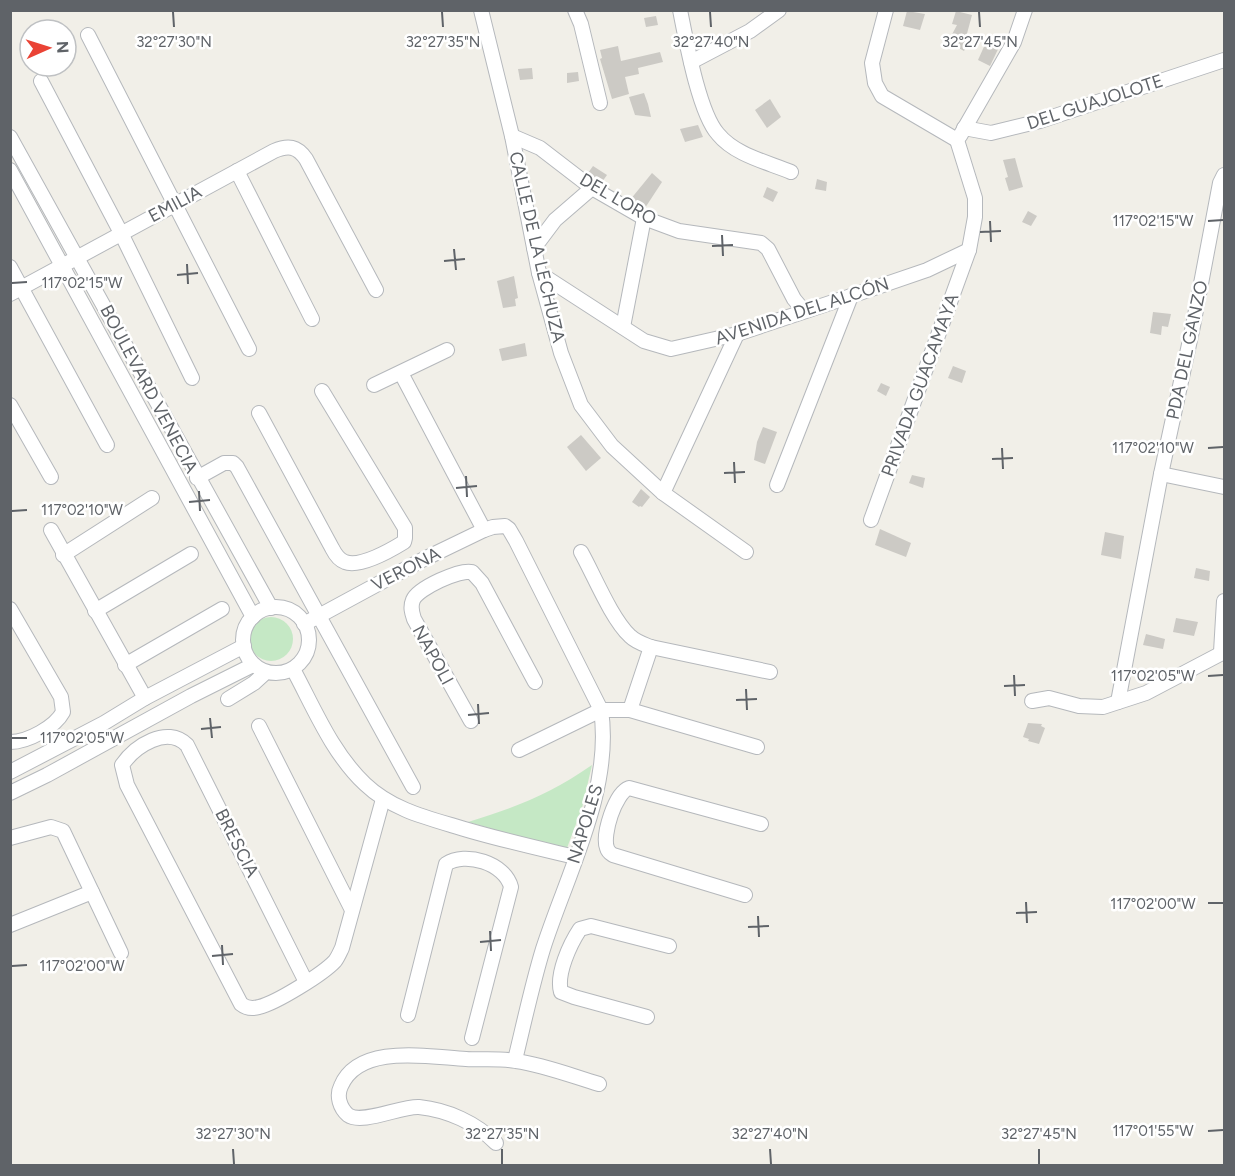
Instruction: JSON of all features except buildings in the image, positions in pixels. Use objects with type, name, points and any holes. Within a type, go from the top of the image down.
[{"type":"street","name":"CALLE DE LA LECHUZA","points":[[480,10],[512,136],[539,273],[561,353],[581,405],[612,446],[663,493],[746,552]]},
{"type":"street","points":[[575,10],[581,24],[600,103]]},
{"type":"street","points":[[680,10],[691,62],[706,111],[717,134],[741,152],[791,172]]},
{"type":"street","points":[[691,62],[750,31],[779,10]]},
{"type":"street","points":[[886,10],[872,63],[875,83],[882,96],[961,134]]},
{"type":"street","points":[[969,250],[975,217],[975,198],[961,134],[1014,42],[1025,10]]},
{"type":"street","points":[[88,35],[249,349]]},
{"type":"street","name":"DEL GUAJOLOTE","points":[[961,134],[991,133],[1041,121],[1224,60]]},
{"type":"street","points":[[42,81],[121,233],[192,378]]},
{"type":"street","name":"DEL LORO","points":[[512,136],[540,148],[592,188],[644,218],[679,231],[761,243],[768,249],[794,299],[804,311]]},
{"type":"street","name":"BOULEVARD VENECIA","points":[[10,137],[271,608]]},
{"type":"street","name":"EMILIA","points":[[16,291],[237,171],[289,147],[300,151],[306,159],[376,290]]},
{"type":"street","name":"BOULEVARD VENECIA","points":[[10,170],[253,617]]},
{"type":"street","points":[[237,171],[312,319]]},
{"type":"street","name":"PDA DEL GANZO","points":[[1118,702],[1161,474],[1198,303],[1220,183],[1224,175]]},
{"type":"street","points":[[534,248],[555,220],[592,188]]},
{"type":"street","points":[[623,327],[644,218]]},
{"type":"street","name":"AVENIDA DEL ALCÓN","points":[[539,273],[644,341],[671,349],[737,333],[851,296],[927,270],[969,250]]},
{"type":"street","name":"PRIVADA GUACAMAYA","points":[[871,520],[969,250]]},
{"type":"street","points":[[10,267],[16,291],[107,445]]},
{"type":"street","points":[[777,484],[851,296]]},
{"type":"street","points":[[663,493],[737,333]]},
{"type":"street","points":[[374,385],[447,350]]},
{"type":"street","points":[[402,373],[484,530]]},
{"type":"street","points":[[259,414],[336,555],[342,561],[353,564],[363,562],[404,542],[405,528],[322,390]]},
{"type":"street","points":[[10,405],[51,477]]},
{"type":"street","points":[[197,478],[224,464],[233,463],[237,467],[413,787]]},
{"type":"street","points":[[1161,474],[1224,487]]},
{"type":"street","points":[[63,555],[152,498]]},
{"type":"street","name":"VERONA","points":[[304,624],[424,559],[484,530],[500,525],[509,529]]},
{"type":"street","name":"NAPOLES","points":[[509,529],[601,710],[604,729],[602,762],[592,809],[543,950],[515,1060]]},
{"type":"street","points":[[51,530],[145,698]]},
{"type":"street","points":[[581,552],[620,623],[639,643],[770,672]]},
{"type":"street","points":[[95,611],[191,554]]},
{"type":"street","points":[[380,554],[392,576]]},
{"type":"street","points":[[424,559],[437,582]]},
{"type":"street","name":"NAPOLI","points":[[471,721],[418,629],[411,612],[414,597],[437,582],[460,571],[472,572],[478,576],[535,682]]},
{"type":"street","points":[[1032,701],[1049,698],[1092,708],[1146,693],[1223,652],[1224,601]]},
{"type":"street","points":[[271,608],[284,608],[295,614],[304,624],[308,634],[306,654],[293,669],[279,673],[266,672],[254,665],[247,656],[244,646],[244,632],[253,617],[271,608]]},
{"type":"street","points":[[10,609],[62,702],[63,712],[60,717],[29,738],[10,742]]},
{"type":"street","points":[[125,664],[222,609]]},
{"type":"street","points":[[10,772],[244,646]]},
{"type":"street","points":[[630,710],[651,647]]},
{"type":"street","points":[[10,793],[47,776],[136,726],[254,665]]},
{"type":"street","points":[[293,669],[337,750],[365,784],[383,799],[416,814],[489,837],[575,857]]},
{"type":"street","points":[[228,699],[254,683],[266,672]]},
{"type":"street","points":[[519,750],[601,710],[630,710],[758,747]]},
{"type":"street","points":[[136,726],[146,743],[128,756],[122,765],[123,775],[241,1004],[251,1008],[268,1004],[306,982],[336,959],[342,948],[383,799]]},
{"type":"street","points":[[259,726],[351,910]]},
{"type":"street","points":[[39,731],[52,750]]},
{"type":"street","name":"BRESCIA","points":[[146,743],[165,736],[172,736],[187,745],[306,982]]},
{"type":"street","points":[[744,895],[613,855],[607,851],[606,845],[611,815],[621,794],[629,788],[761,824]]},
{"type":"street","points":[[592,809],[611,815]]},
{"type":"street","points":[[10,838],[51,827],[63,831],[121,952]]},
{"type":"street","points":[[484,863],[489,837]]},
{"type":"street","points":[[408,1015],[446,864],[459,858],[496,867],[505,874],[511,886],[472,1038]]},
{"type":"street","points":[[10,925],[92,892]]},
{"type":"street","points":[[647,1017],[561,992],[565,956],[580,929],[591,926],[669,946]]},
{"type":"street","points":[[543,950],[565,956]]},
{"type":"street","points":[[496,1143],[470,1122],[418,1107],[363,1118],[351,1117],[343,1110],[339,1101],[340,1088],[348,1075],[359,1066],[381,1057],[394,1055],[515,1060],[599,1084]]},
{"type":"green space","points":[[271,617],[287,623],[293,639],[287,655],[271,661],[255,655],[249,639],[255,623]]},
{"type":"green space","points":[[592,765],[582,808],[567,848],[563,849],[468,822],[533,799]]}]
